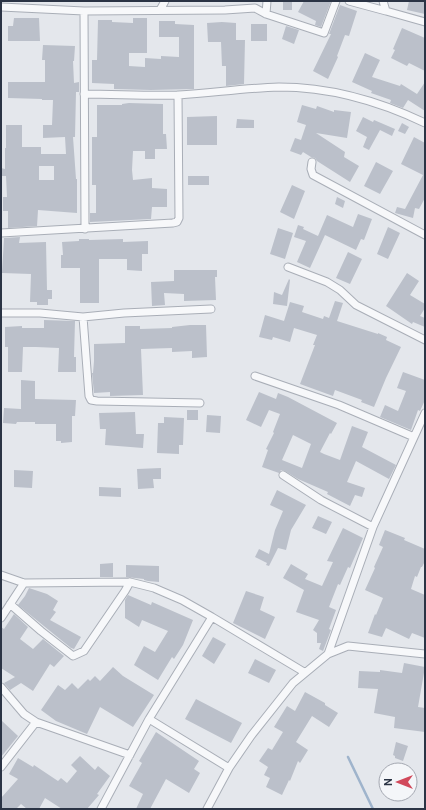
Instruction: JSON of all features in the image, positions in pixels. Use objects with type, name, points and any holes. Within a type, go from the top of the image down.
[{"type":"street","points":[[160,10],[164,1]]},
{"type":"street","points":[[266,14],[267,1]]},
{"type":"street","points":[[1,7],[84,11],[225,10],[256,8],[266,14],[324,33],[336,1]]},
{"type":"street","points":[[349,1],[425,22]]},
{"type":"street","points":[[383,1],[386,11]]},
{"type":"street","points":[[84,11],[85,229]]},
{"type":"street","points":[[84,94],[178,95],[279,87],[344,93],[401,111],[425,123]]},
{"type":"street","points":[[1,233],[85,229],[177,222],[179,218],[178,95]]},
{"type":"street","points":[[312,162],[311,169],[313,175],[425,235]]},
{"type":"street","points":[[288,267],[326,282],[340,290],[356,305],[425,340]]},
{"type":"street","points":[[1,313],[40,313],[83,317],[124,313],[210,309]]},
{"type":"street","points":[[83,317],[89,396],[92,400],[200,402]]},
{"type":"street","points":[[255,376],[339,405],[414,437]]},
{"type":"street","points":[[328,654],[373,527],[425,413]]},
{"type":"street","points":[[283,475],[321,500],[373,527]]},
{"type":"street","points":[[1,575],[24,583],[130,582],[154,588],[182,600],[304,672]]},
{"type":"street","points":[[10,604],[41,631],[74,656],[84,651],[130,582]]},
{"type":"street","points":[[1,618],[24,583]]},
{"type":"street","points":[[101,809],[149,719],[212,617]]},
{"type":"street","points":[[207,809],[229,768],[251,736],[292,683],[328,654],[348,646],[425,654]]},
{"type":"street","points":[[1,687],[24,714],[36,722],[130,755]]},
{"type":"street","points":[[149,719],[229,768]]},
{"type":"street","points":[[1,767],[36,722]]},
{"type":"building","points":[[283,1],[292,1],[292,10],[283,10]]},
{"type":"building","points":[[304,1],[331,1],[321,27],[315,25],[316,21],[298,12]]},
{"type":"building","points":[[409,1],[425,1],[425,14],[407,10]]},
{"type":"building","points":[[340,5],[357,11],[349,36],[345,35],[337,56],[338,57],[328,79],[313,71],[331,34],[329,34]]},
{"type":"building","points":[[14,18],[39,18],[40,41],[8,41],[8,26],[13,26]]},
{"type":"building","points":[[133,18],[147,18],[147,53],[129,53],[129,66],[145,67],[145,58],[161,59],[161,56],[179,57],[179,37],[159,37],[159,21],[175,21],[175,24],[194,25],[194,89],[114,89],[114,84],[92,83],[92,60],[97,60],[98,20],[133,23]]},
{"type":"building","points":[[207,23],[236,23],[236,40],[245,40],[244,84],[226,86],[226,66],[222,66],[221,42],[208,42]]},
{"type":"building","points":[[251,24],[267,24],[267,41],[251,41]]},
{"type":"building","points":[[286,26],[299,30],[294,44],[282,39]]},
{"type":"building","points":[[402,28],[425,38],[425,71],[409,63],[407,66],[391,58],[395,50],[393,49]]},
{"type":"building","points":[[43,45],[75,46],[73,61],[74,83],[79,82],[79,92],[76,92],[75,137],[73,137],[77,179],[77,213],[38,210],[37,226],[8,228],[8,211],[3,211],[3,197],[7,197],[6,176],[1,176],[1,168],[5,169],[6,125],[22,125],[22,147],[41,147],[41,154],[66,154],[65,137],[43,138],[43,125],[52,125],[53,100],[8,98],[8,82],[45,82],[45,60],[42,60]],"holes":[[[39,166],[54,166],[54,180],[39,180]]]},
{"type":"building","points":[[365,53],[380,60],[372,77],[400,86],[401,84],[417,94],[425,82],[425,111],[408,100],[403,108],[390,103],[391,100],[371,93],[372,91],[352,82]]},
{"type":"building","points":[[129,103],[163,104],[163,134],[166,134],[167,149],[155,149],[155,159],[145,159],[145,151],[133,151],[132,170],[133,180],[152,178],[152,188],[167,189],[167,207],[152,207],[151,219],[90,222],[90,213],[96,213],[96,185],[92,185],[92,137],[97,137],[97,105],[122,105]]},
{"type":"building","points":[[302,105],[316,109],[317,106],[334,112],[334,110],[351,112],[347,138],[316,133],[345,152],[344,157],[359,166],[350,182],[317,161],[315,158],[303,152],[301,155],[290,151],[295,138],[301,140],[306,125],[297,122]]},
{"type":"building","points":[[217,116],[217,145],[187,145],[187,117]]},
{"type":"building","points":[[363,117],[395,129],[392,136],[380,130],[369,150],[363,147],[367,137],[356,131]]},
{"type":"building","points":[[237,119],[254,120],[254,128],[236,128]]},
{"type":"building","points":[[402,123],[409,127],[405,134],[398,131]]},
{"type":"building","points":[[414,137],[425,143],[425,198],[419,209],[415,208],[413,218],[395,213],[397,207],[405,209],[423,175],[401,164]]},
{"type":"building","points":[[376,162],[393,171],[380,194],[364,186]]},
{"type":"building","points":[[188,176],[209,176],[209,185],[188,185]]},
{"type":"building","points":[[292,185],[305,191],[294,219],[280,212]]},
{"type":"building","points":[[337,197],[345,201],[343,208],[335,204]]},
{"type":"building","points":[[358,214],[372,219],[364,240],[361,239],[356,250],[325,235],[310,268],[297,262],[306,241],[294,237],[298,225],[318,236],[327,215],[353,227]]},
{"type":"building","points":[[388,227],[400,233],[388,259],[377,254]]},
{"type":"building","points":[[278,228],[293,233],[285,259],[270,254]]},
{"type":"building","points":[[20,237],[19,243],[46,242],[47,290],[52,290],[52,299],[48,299],[48,305],[37,305],[37,302],[30,302],[31,274],[2,273],[4,238]]},
{"type":"building","points":[[79,239],[123,239],[123,242],[148,241],[148,254],[142,254],[142,271],[127,270],[127,259],[99,259],[99,303],[80,303],[80,268],[61,268],[61,255],[63,255],[62,242],[79,241]]},
{"type":"building","points":[[348,252],[362,259],[350,284],[336,278]]},
{"type":"building","points":[[174,270],[217,270],[217,277],[215,277],[216,300],[184,301],[184,294],[164,293],[165,305],[152,306],[151,282],[174,281]]},
{"type":"building","points":[[407,273],[419,281],[410,295],[425,304],[425,308],[420,316],[425,318],[425,327],[413,322],[412,324],[386,306]]},
{"type":"building","points":[[289,279],[287,306],[273,304],[274,292],[282,295]]},
{"type":"building","points":[[335,301],[343,303],[337,321],[378,333],[387,337],[386,340],[401,347],[374,407],[361,402],[362,400],[335,390],[333,396],[300,384],[315,345],[313,345],[317,335],[294,328],[290,342],[273,337],[272,340],[259,337],[265,315],[284,321],[290,302],[304,306],[302,312],[323,319],[324,316],[329,318]]},
{"type":"building","points":[[44,320],[75,321],[74,357],[76,357],[76,372],[58,372],[59,348],[23,347],[22,372],[8,372],[8,347],[5,347],[5,327],[22,326],[22,328],[44,328]]},
{"type":"building","points":[[190,325],[206,325],[207,357],[192,358],[192,351],[172,352],[172,348],[141,349],[143,395],[110,396],[110,392],[94,393],[92,373],[94,344],[125,343],[125,326],[140,326],[140,329],[172,328]]},
{"type":"building","points":[[403,372],[425,380],[425,400],[420,411],[418,410],[411,430],[380,417],[385,405],[398,411],[406,391],[397,388]]},
{"type":"building","points":[[21,380],[35,381],[35,399],[76,400],[75,416],[72,416],[72,442],[61,443],[61,441],[56,441],[56,424],[35,424],[35,422],[17,422],[16,424],[3,423],[4,408],[21,409]]},
{"type":"building","points":[[259,392],[276,399],[278,393],[337,423],[320,452],[340,460],[352,426],[368,432],[362,447],[396,465],[389,479],[356,461],[347,482],[365,488],[362,497],[355,495],[350,506],[327,494],[328,492],[298,479],[285,471],[281,470],[279,473],[262,467],[268,450],[266,449],[274,433],[273,432],[280,414],[269,410],[261,427],[246,420]],"holes":[[[293,435],[311,444],[302,468],[282,460]]]},
{"type":"building","points":[[187,410],[198,410],[198,420],[187,420]]},
{"type":"building","points":[[135,412],[136,434],[144,434],[143,448],[105,445],[106,429],[100,429],[99,413]]},
{"type":"building","points":[[207,415],[221,416],[220,433],[206,432]]},
{"type":"building","points":[[164,417],[184,418],[183,445],[179,445],[179,454],[157,453],[158,423],[164,423]]},
{"type":"building","points":[[161,468],[161,479],[153,479],[154,488],[138,489],[137,469]]},
{"type":"building","points":[[14,470],[33,471],[32,488],[14,487]]},
{"type":"building","points":[[99,487],[121,488],[121,497],[99,496]]},
{"type":"building","points":[[277,490],[306,505],[291,530],[286,550],[278,548],[269,566],[266,565],[267,563],[255,557],[259,549],[269,554],[275,530],[283,511],[270,505]]},
{"type":"building","points":[[318,516],[332,522],[326,534],[312,528]]},
{"type":"building","points":[[343,528],[363,538],[350,568],[348,567],[340,585],[338,584],[329,607],[336,610],[329,629],[331,630],[323,651],[319,649],[321,643],[317,643],[317,633],[313,630],[319,620],[296,612],[304,590],[283,578],[291,564],[308,574],[305,579],[322,586],[333,562],[327,561]]},
{"type":"building","points":[[385,530],[405,538],[404,540],[425,549],[425,561],[417,577],[415,576],[411,589],[425,595],[425,638],[412,633],[409,639],[386,628],[382,637],[368,633],[383,598],[365,590],[383,547],[379,545]]},
{"type":"building","points":[[113,563],[113,577],[100,577],[100,564]]},
{"type":"building","points":[[126,565],[159,566],[159,582],[126,577]]},
{"type":"building","points":[[29,588],[47,594],[58,601],[53,610],[56,612],[50,620],[81,637],[74,649],[18,605]]},
{"type":"building","points":[[246,591],[264,597],[260,610],[275,617],[265,639],[233,623]]},
{"type":"building","points":[[128,595],[151,605],[152,602],[193,620],[183,645],[174,659],[172,657],[158,680],[134,665],[144,646],[155,652],[168,631],[142,620],[139,627],[125,618],[125,600]]},
{"type":"building","points":[[14,614],[28,627],[20,639],[33,649],[43,639],[64,656],[54,667],[50,664],[33,691],[21,683],[10,690],[4,683],[15,677],[1,668],[1,627],[4,629]]},
{"type":"building","points":[[213,637],[226,644],[214,664],[202,656]]},
{"type":"building","points":[[255,659],[276,670],[269,683],[248,673]]},
{"type":"building","points":[[404,663],[425,667],[418,707],[425,708],[425,732],[394,728],[395,717],[374,713],[378,689],[358,688],[359,671],[380,672],[380,670],[402,673]]},
{"type":"building","points":[[113,667],[123,676],[154,695],[133,727],[100,707],[87,734],[56,721],[41,710],[58,685],[65,690],[72,683],[78,689],[88,679],[90,681],[95,676],[100,681]]},
{"type":"building","points":[[305,692],[325,703],[325,705],[338,713],[329,727],[312,716],[296,742],[308,750],[300,763],[298,761],[290,781],[289,780],[282,795],[266,787],[270,778],[264,775],[268,767],[259,761],[268,748],[272,750],[283,732],[274,727],[287,706],[295,711]]},
{"type":"building","points":[[196,699],[242,723],[231,743],[185,719]]},
{"type":"building","points":[[1,720],[18,736],[1,757]]},
{"type":"building","points":[[156,732],[199,761],[194,769],[200,773],[189,793],[166,779],[150,809],[136,809],[143,794],[129,786],[142,763],[139,761]]},
{"type":"building","points":[[396,742],[408,746],[403,761],[395,758],[393,755]]},
{"type":"building","points":[[80,756],[95,770],[98,766],[110,776],[97,794],[99,795],[87,809],[62,809],[45,798],[39,809],[27,809],[21,804],[16,809],[1,809],[1,798],[18,779],[9,774],[18,758],[33,767],[34,765],[58,781],[61,778],[67,783],[77,771],[71,765]]},
{"type":"waterway","points":[[348,757],[373,809]]}]
